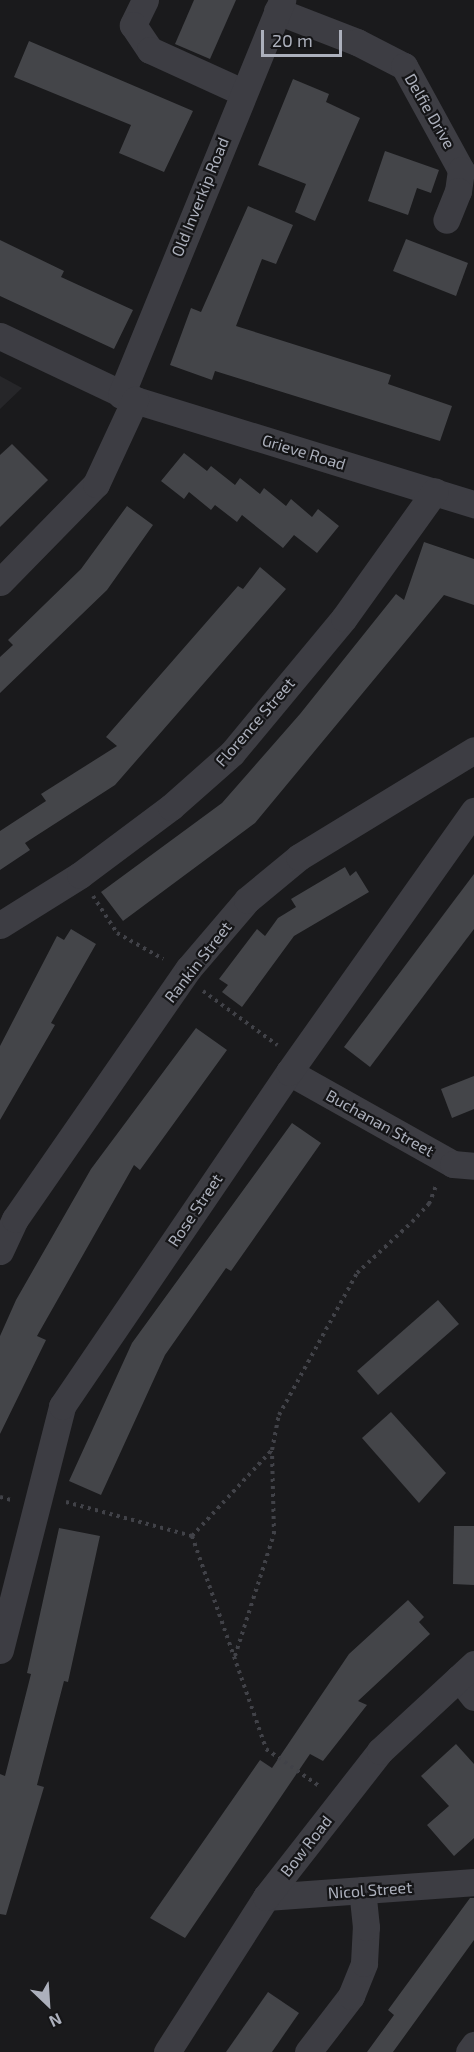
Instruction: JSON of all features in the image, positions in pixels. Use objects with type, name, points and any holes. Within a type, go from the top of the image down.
[{"type":"street","points":[[145,0],[133,25],[150,50],[242,92]]},
{"type":"street","name":"Old Inverkip Road","points":[[0,582],[96,484],[242,92],[279,6]]},
{"type":"street","name":"Delfie Drive","points":[[279,6],[404,66],[461,170],[458,191],[446,220]]},
{"type":"street","name":"Grieve Road","points":[[0,336],[128,397],[474,504]]},
{"type":"street","name":"Florence Street","points":[[0,925],[80,875],[171,807],[232,753],[344,618],[435,492]]},
{"type":"street","name":"Rankin Street","points":[[0,1251],[15,1219],[186,973],[247,900],[299,857],[474,750]]},
{"type":"street","name":"Rose Street","points":[[0,1650],[62,1406],[293,1066],[474,811]]},
{"type":"street","name":"Buchanan Street","points":[[293,1066],[447,1160],[474,1166]]},
{"type":"street","name":"Bow Road","points":[[167,2052],[266,1897],[380,1751],[469,1679]]},
{"type":"street","name":"Nicol Street","points":[[266,1897],[474,1882]]},
{"type":"street","points":[[308,2052],[351,1996],[364,1963],[362,1890]]},
{"type":"street","points":[[469,2052],[474,2045]]},
{"type":"path","points":[[80,875],[117,933],[186,973],[293,1066]]},
{"type":"path","points":[[235,1658],[273,1534],[272,1450],[279,1415],[351,1282],[429,1204],[447,1160]]},
{"type":"path","points":[[192,1536],[272,1450]]},
{"type":"path","points":[[38,1500],[69,1502],[192,1536]]},
{"type":"path","points":[[192,1536],[266,1749],[340,1801]]},
{"type":"shaded area","points":[[0,376],[22,388],[0,409]]},
{"type":"building","points":[[194,0],[236,0],[210,59],[175,44]]},
{"type":"building","points":[[29,41],[193,111],[164,172],[119,153],[131,125],[14,77]]},
{"type":"building","points":[[293,79],[329,94],[326,102],[360,118],[315,221],[295,212],[306,184],[258,165]]},
{"type":"building","points":[[385,151],[439,170],[431,193],[417,188],[408,215],[368,201]]},
{"type":"building","points":[[248,206],[293,225],[276,264],[262,259],[236,326],[391,375],[388,384],[452,406],[440,441],[215,371],[212,380],[170,365],[191,308],[201,312]]},
{"type":"building","points":[[406,239],[468,263],[456,296],[393,271]]},
{"type":"building","points":[[0,240],[64,271],[61,277],[133,310],[114,349],[0,296]]},
{"type":"building","points":[[12,444],[48,480],[0,527],[0,455]]},
{"type":"building","points":[[184,453],[207,471],[211,466],[235,485],[240,478],[260,494],[264,488],[286,506],[291,499],[312,517],[318,509],[339,526],[317,553],[294,535],[283,548],[242,515],[237,522],[215,505],[211,510],[189,492],[184,499],[161,481]]},
{"type":"building","points":[[127,506],[153,525],[107,590],[0,693],[0,657],[13,645],[8,640],[81,569]]},
{"type":"building","points":[[424,542],[474,559],[474,605],[444,595],[255,823],[123,921],[101,892],[222,803],[300,714],[396,594],[404,600]]},
{"type":"building","points":[[260,567],[286,589],[115,785],[25,843],[30,850],[0,870],[0,831],[46,801],[41,794],[117,746],[106,737],[238,586],[243,589]]},
{"type":"building","points":[[345,867],[350,876],[356,871],[369,892],[294,936],[242,1007],[222,992],[228,985],[219,979],[257,929],[265,936],[278,918],[296,907],[291,899]]},
{"type":"building","points":[[474,874],[474,929],[370,1067],[344,1047]]},
{"type":"building","points":[[71,929],[96,944],[51,1023],[55,1025],[0,1120],[0,1046],[57,936],[64,940]]},
{"type":"building","points":[[196,1028],[227,1050],[140,1170],[134,1165],[37,1336],[46,1340],[0,1434],[0,1336],[16,1300],[91,1169]]},
{"type":"building","points":[[474,1076],[474,1109],[452,1118],[441,1089]]},
{"type":"building","points":[[292,1123],[321,1143],[231,1271],[226,1268],[165,1355],[101,1495],[69,1481],[132,1343]]},
{"type":"building","points":[[438,1300],[459,1324],[378,1395],[357,1371]]},
{"type":"building","points":[[391,1412],[446,1473],[419,1503],[362,1438]]},
{"type":"building","points":[[454,1526],[474,1526],[474,1585],[453,1584]]},
{"type":"building","points":[[59,1528],[100,1536],[68,1682],[64,1681],[37,1785],[44,1787],[6,1915],[0,1914],[0,1774],[5,1776],[31,1674],[27,1673]]},
{"type":"building","points":[[408,1600],[424,1617],[419,1622],[430,1634],[358,1701],[367,1705],[323,1761],[310,1754],[185,1938],[150,1918],[260,1760],[272,1768],[349,1654]]},
{"type":"building","points":[[456,1744],[474,1764],[474,1838],[454,1856],[427,1825],[449,1806],[421,1776]]},
{"type":"building","points":[[470,1898],[474,1898],[474,1940],[393,2052],[367,2052],[394,2015],[388,2010]]},
{"type":"building","points":[[268,1992],[299,2013],[272,2052],[226,2052]]}]
